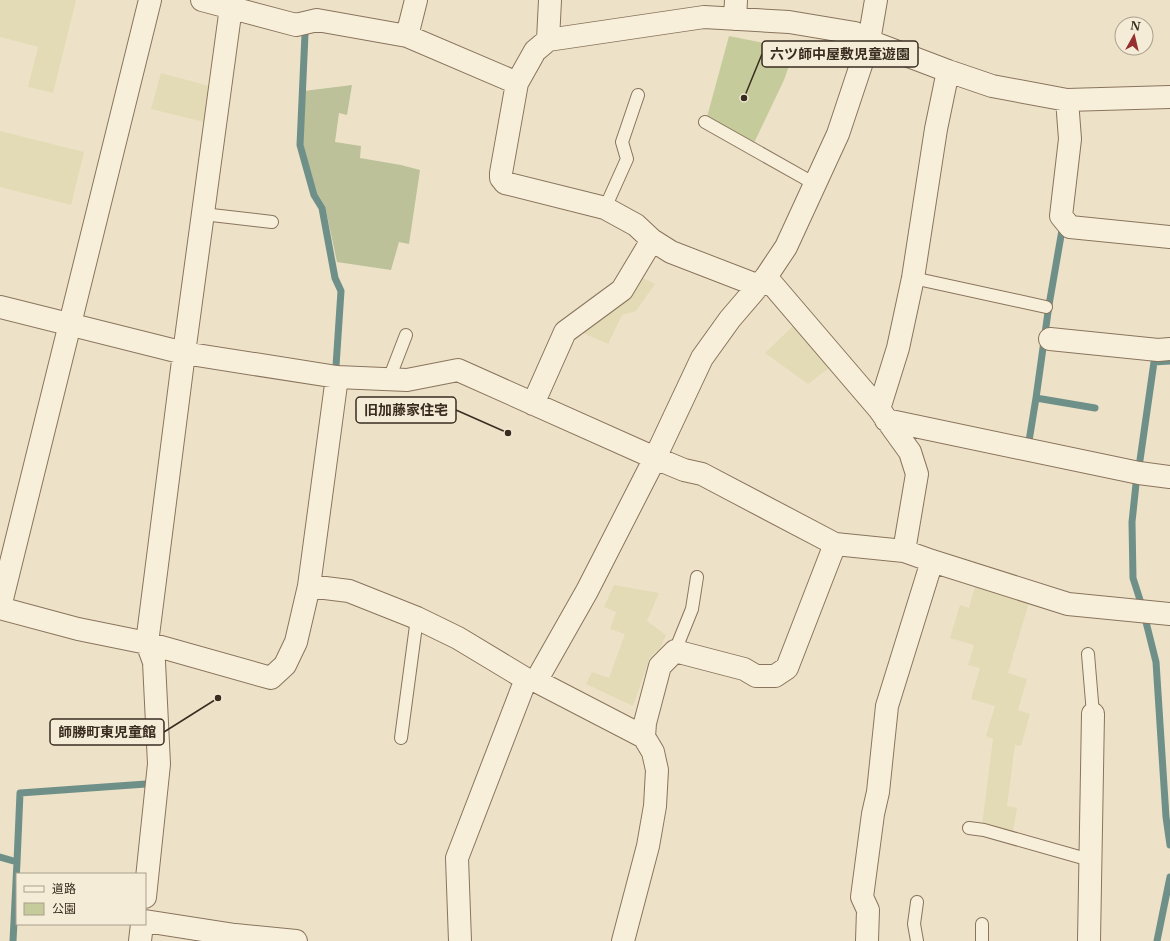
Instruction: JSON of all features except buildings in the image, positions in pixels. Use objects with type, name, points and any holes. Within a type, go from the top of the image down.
[{"type":"street","points":[[150,0],[0,608],[78,629],[148,643],[271,678],[285,665],[296,642],[309,586],[337,377]]},
{"type":"street","points":[[202,0],[296,25],[317,20],[407,36],[517,84]]},
{"type":"street","points":[[407,36],[416,0]]},
{"type":"street","points":[[548,40],[550,0]]},
{"type":"street","points":[[460,941],[457,858],[531,680],[586,591],[655,458],[702,358],[730,319],[762,282],[786,247],[838,134],[869,41],[876,0]]},
{"type":"street","points":[[146,887],[158,764],[154,662],[148,643],[184,353],[231,8]]},
{"type":"street","points":[[904,550],[917,474],[910,452],[883,415],[762,282],[671,252],[652,240],[636,225],[605,208],[506,183],[501,178],[517,84],[535,51],[548,40],[704,17],[736,9],[790,22],[855,33],[869,41],[992,86],[1067,100],[1170,97]]},
{"type":"street","points":[[883,415],[913,278],[936,129],[948,71]]},
{"type":"street","points":[[1067,100],[1070,139],[1061,216],[1070,227],[1170,237]]},
{"type":"street","points":[[532,404],[565,332],[622,290],[652,240]]},
{"type":"street","points":[[0,307],[184,353],[337,377],[407,380],[458,370],[655,458],[684,470],[702,474],[836,544],[904,550],[932,561],[1068,604],[1170,614]]},
{"type":"street","points":[[1050,339],[1158,350],[1170,349]]},
{"type":"street","points":[[883,415],[1140,473],[1170,477]]},
{"type":"street","points":[[644,737],[645,722],[660,666],[675,650],[744,669],[756,676],[775,676],[788,668],[836,544]]},
{"type":"street","points":[[867,941],[868,910],[862,897],[873,814],[878,792],[887,706],[932,561]]},
{"type":"street","points":[[309,586],[348,591],[417,618],[458,638],[531,680],[644,737],[653,752],[656,770],[655,806],[648,846],[622,941]]},
{"type":"street","points":[[1089,941],[1093,714]]},
{"type":"street","points":[[146,920],[235,935],[296,941]]},
{"type":"street","points":[[140,941],[142,925]]},
{"type":"lane","points":[[605,208],[627,159],[622,142],[638,95]]},
{"type":"lane","points":[[705,122],[815,184]]},
{"type":"lane","points":[[203,214],[272,222]]},
{"type":"lane","points":[[913,278],[1046,307]]},
{"type":"lane","points":[[389,379],[406,334]]},
{"type":"lane","points":[[675,650],[692,608],[697,577]]},
{"type":"lane","points":[[401,738],[417,618]]},
{"type":"lane","points":[[1088,654],[1093,714]]},
{"type":"lane","points":[[969,828],[984,830],[1090,860]]},
{"type":"lane","points":[[917,902],[914,924],[917,941]]},
{"type":"lane","points":[[982,924],[982,941]]},
{"type":"shaded area","points":[[0,0],[76,0],[53,93],[28,87],[38,47],[0,37]]},
{"type":"shaded area","points":[[161,73],[213,87],[208,123],[151,109]]},
{"type":"shaded area","points":[[0,131],[84,152],[71,205],[0,187]]},
{"type":"shaded area","points":[[637,275],[655,284],[636,311],[622,315],[608,344],[576,330]]},
{"type":"shaded area","points":[[795,324],[829,368],[808,384],[765,353]]},
{"type":"shaded area","points":[[976,583],[1030,599],[1008,673],[1027,679],[1018,710],[1030,714],[1021,746],[1015,745],[1007,806],[1017,808],[1013,832],[982,825],[993,739],[986,736],[995,706],[971,699],[980,668],[968,665],[974,645],[950,638],[960,605],[969,608]]},
{"type":"shaded area","points":[[614,585],[659,593],[647,621],[666,635],[660,648],[650,657],[633,706],[586,684],[592,672],[609,678],[625,634],[610,629],[616,612],[604,607]]},
{"type":"green space","points":[[729,36],[795,49],[784,80],[753,145],[707,117]]},
{"type":"green space","points":[[352,85],[347,115],[339,113],[335,142],[361,146],[360,158],[420,170],[409,244],[399,242],[391,270],[337,262],[325,206],[317,193],[303,144],[304,91]]},
{"type":"waterway","points":[[305,34],[300,145],[314,195],[322,208],[335,278],[341,291],[336,366]]},
{"type":"waterway","points":[[1062,230],[1049,305],[1036,398],[1095,408]]},
{"type":"waterway","points":[[1139,467],[1154,362],[1170,361]]},
{"type":"waterway","points":[[1029,441],[1036,398]]},
{"type":"waterway","points":[[1136,484],[1132,522],[1133,578],[1141,603]]},
{"type":"waterway","points":[[1146,622],[1156,662],[1166,817],[1170,845]]},
{"type":"waterway","points":[[17,862],[20,793],[146,784]]},
{"type":"waterway","points":[[0,857],[17,862],[16,873]]},
{"type":"waterway","points":[[1157,941],[1170,877]]},
{"type":"waterway","points":[[13,941],[16,882]]},
{"type":"place","name":"六ツ師中屋敷児童遊園","points":[[744,98]]},
{"type":"place","name":"旧加藤家住宅","points":[[508,433]]},
{"type":"place","name":"師勝町東児童館","points":[[218,698]]}]
